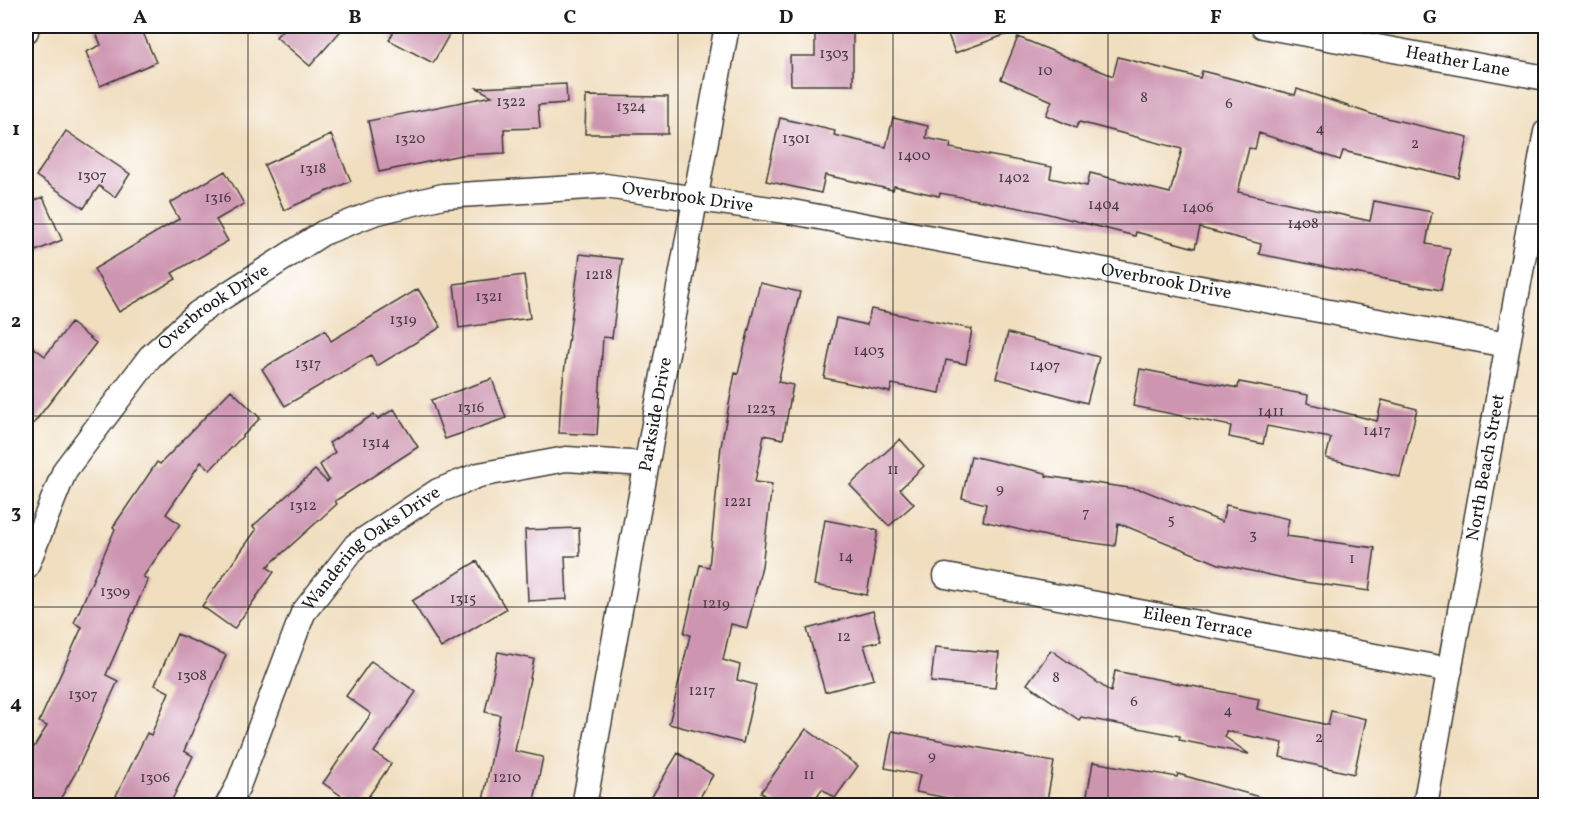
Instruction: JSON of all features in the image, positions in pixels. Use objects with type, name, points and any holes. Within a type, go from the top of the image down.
[{"type":"street","points":[[26,31],[27,26]]},
{"type":"street","name":"Parkside Drive","points":[[584,806],[727,26]]},
{"type":"street","name":"Heather Lane","points":[[1263,26],[1545,78]]},
{"type":"street","name":"North Beach Street","points":[[1425,806],[1545,132]]},
{"type":"street","name":"Overbrook Drive","points":[[26,564],[65,470],[150,357],[198,313],[323,233],[374,213],[442,196],[605,186],[792,212],[1507,345]]},
{"type":"street","name":"Wandering Oaks Drive","points":[[227,806],[238,786],[303,613],[356,545],[438,491],[479,475],[566,459],[646,464]]},
{"type":"street","name":"Eileen Terrace","points":[[946,576],[1450,670]]},
{"type":"building","points":[[93,26],[140,26],[156,62],[100,86],[86,52],[101,45]]},
{"type":"building","points":[[286,26],[345,26],[310,66],[276,37]]},
{"type":"building","points":[[397,26],[454,26],[433,63],[389,40]]},
{"type":"building","points":[[945,26],[1023,26],[1024,28],[955,53]]},
{"type":"building","points":[[815,28],[853,28],[853,85],[791,85],[790,56],[815,56]]},
{"type":"building","points":[[1018,37],[1113,76],[1118,57],[1200,78],[1202,71],[1295,95],[1297,89],[1374,115],[1468,137],[1459,178],[1343,151],[1340,160],[1259,133],[1255,149],[1249,148],[1238,192],[1370,221],[1374,201],[1432,212],[1426,244],[1450,248],[1441,290],[1259,254],[1261,244],[1200,228],[1195,248],[1136,232],[1135,236],[1041,212],[940,193],[939,196],[894,186],[893,190],[825,175],[821,193],[766,181],[780,118],[835,131],[834,135],[886,147],[893,118],[928,126],[926,138],[951,143],[950,148],[1052,167],[1050,178],[1087,186],[1090,173],[1170,193],[1182,149],[1079,122],[1076,128],[1046,115],[1052,101],[1001,79]]},
{"type":"building","points":[[566,84],[567,103],[538,105],[540,128],[504,129],[505,153],[461,155],[379,172],[368,121],[492,96],[477,88]]},
{"type":"building","points":[[586,96],[668,97],[668,134],[585,134]]},
{"type":"building","points":[[66,131],[130,174],[115,197],[99,186],[84,208],[36,176]]},
{"type":"building","points":[[331,135],[351,181],[284,210],[264,165]]},
{"type":"building","points":[[225,171],[244,204],[216,220],[228,241],[172,273],[176,279],[119,312],[94,269],[179,219],[170,203]]},
{"type":"building","points":[[43,197],[62,240],[26,255],[26,204]]},
{"type":"building","points":[[580,254],[622,259],[612,338],[603,337],[597,435],[559,433],[561,395]]},
{"type":"building","points":[[524,275],[530,318],[459,328],[454,284]]},
{"type":"building","points":[[760,283],[800,292],[778,382],[793,385],[783,439],[764,435],[755,482],[772,484],[762,566],[747,628],[731,624],[723,660],[740,665],[737,680],[756,685],[743,743],[669,724],[690,635],[684,633],[700,565],[709,567],[721,446],[735,373],[738,374]]},
{"type":"building","points":[[418,289],[441,327],[377,366],[371,355],[285,406],[262,369],[325,330],[331,341]]},
{"type":"building","points":[[871,309],[972,329],[966,364],[946,360],[940,393],[892,384],[890,392],[824,378],[836,318],[867,325]]},
{"type":"building","points":[[71,323],[96,343],[26,433],[26,342],[45,356]]},
{"type":"building","points":[[1008,333],[1099,357],[1087,403],[996,378]]},
{"type":"building","points":[[1140,369],[1238,388],[1239,382],[1308,395],[1307,403],[1377,421],[1382,400],[1417,409],[1400,477],[1326,458],[1331,438],[1267,426],[1263,444],[1229,437],[1231,426],[1133,406]]},
{"type":"building","points":[[492,379],[506,418],[445,439],[431,400]]},
{"type":"building","points":[[231,390],[260,418],[210,470],[201,462],[166,514],[180,524],[143,577],[148,579],[106,675],[118,681],[75,774],[56,806],[26,806],[26,760],[47,726],[39,722],[82,627],[74,623],[115,529],[113,527],[157,462],[160,464]]},
{"type":"building","points":[[394,409],[418,447],[335,501],[337,504],[267,567],[274,572],[234,629],[202,606],[256,530],[253,526],[315,470],[327,482],[329,480],[320,465],[335,452],[329,443],[374,414],[378,419]]},
{"type":"building","points":[[900,439],[924,466],[900,489],[914,504],[889,526],[850,485]]},
{"type":"building","points":[[971,456],[1046,473],[1046,476],[1143,490],[1222,522],[1226,505],[1289,519],[1286,536],[1375,548],[1369,591],[1297,581],[1219,564],[1118,523],[1115,546],[1050,537],[983,521],[986,504],[962,498]]},
{"type":"building","points":[[825,520],[878,530],[867,595],[814,585]]},
{"type":"building","points":[[579,528],[580,556],[565,556],[567,599],[528,601],[525,530]]},
{"type":"building","points":[[477,561],[506,609],[441,648],[412,601]]},
{"type":"building","points":[[873,611],[881,641],[864,645],[874,679],[825,692],[807,629]]},
{"type":"building","points":[[177,634],[226,655],[184,751],[193,756],[169,806],[135,806],[116,796],[147,733],[151,735],[169,692],[155,685]]},
{"type":"building","points":[[935,647],[999,653],[995,688],[931,682]]},
{"type":"building","points":[[1051,650],[1111,692],[1115,671],[1259,699],[1257,709],[1328,725],[1331,711],[1366,719],[1354,774],[1280,757],[1283,743],[1226,731],[1225,737],[1249,754],[1179,740],[1180,736],[1081,717],[1079,720],[1027,684]]},
{"type":"building","points":[[498,652],[534,659],[515,751],[543,757],[533,806],[482,806],[500,715],[485,712]]},
{"type":"building","points":[[371,661],[416,692],[374,752],[391,764],[362,806],[356,806],[323,783],[371,714],[346,696]]},
{"type":"building","points":[[806,729],[858,766],[835,798],[822,789],[810,806],[779,806],[761,792]]},
{"type":"building","points":[[892,731],[1054,762],[1046,806],[989,806],[916,792],[920,775],[885,768]]},
{"type":"building","points":[[678,753],[713,775],[695,806],[663,806],[651,798]]},
{"type":"building","points":[[1093,762],[1177,777],[1178,774],[1270,800],[1269,806],[1085,806]]}]
